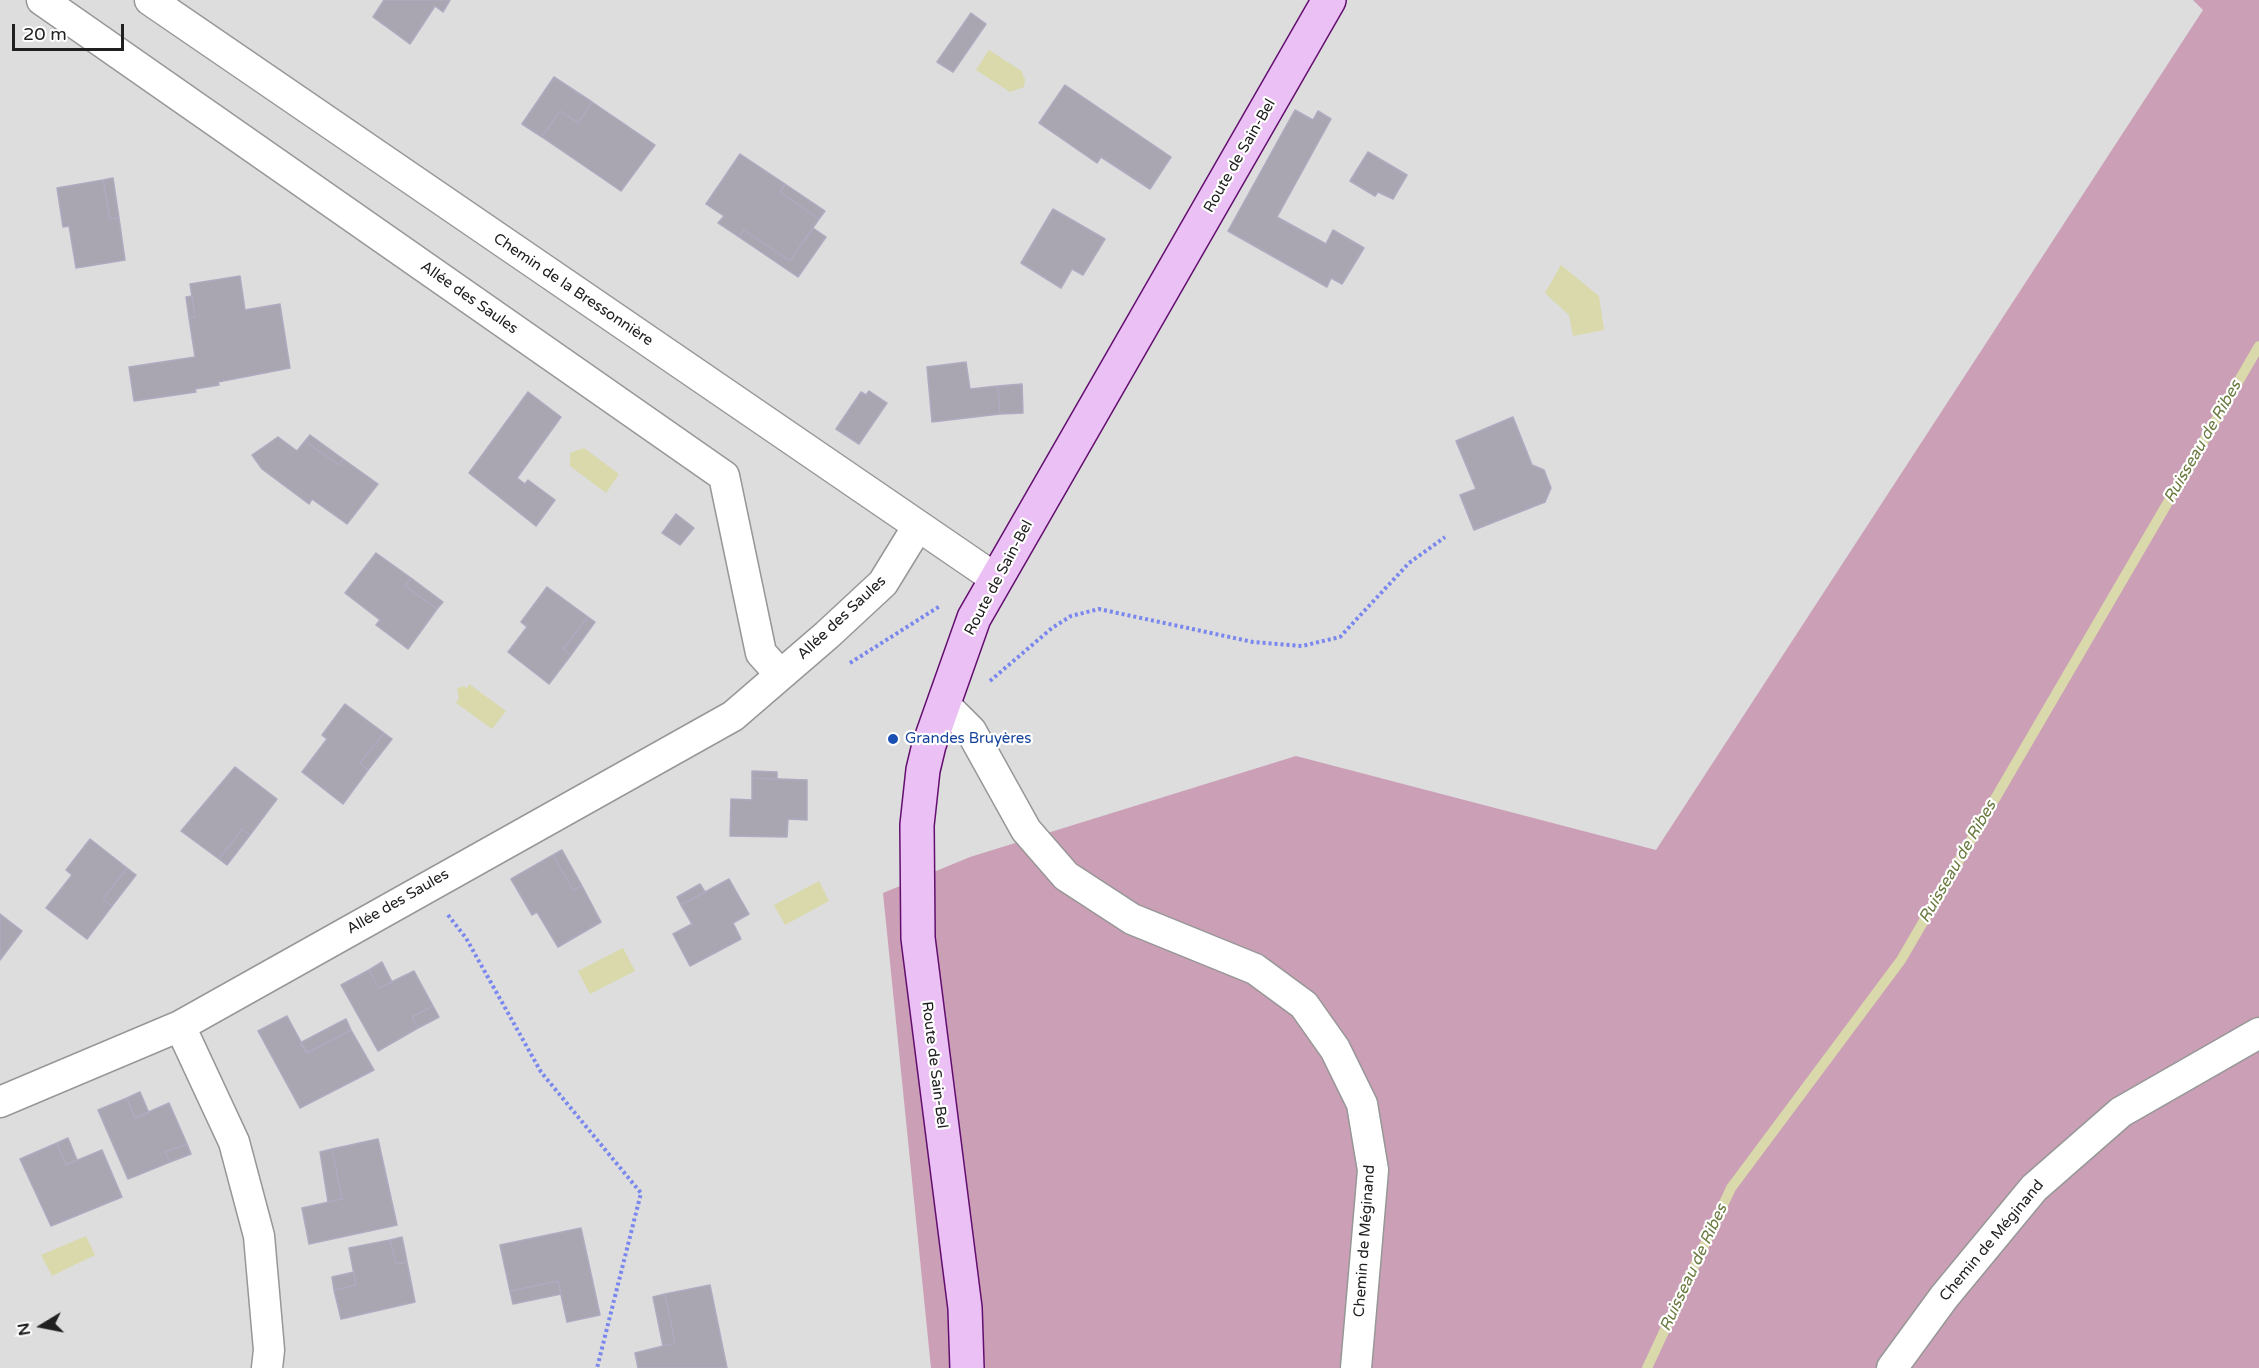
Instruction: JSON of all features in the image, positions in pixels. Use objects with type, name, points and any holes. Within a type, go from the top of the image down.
[{"type":"main road","name":"Route de Sain-Bel","points":[[967,1368],[965,1308],[918,938],[917,825],[923,770],[943,703],[974,618],[1329,0]]},
{"type":"street","name":"Allée des Saules","points":[[42,0],[724,476],[761,653],[780,674]]},
{"type":"street","name":"Chemin de la Bressonnière","points":[[150,0],[996,579]]},
{"type":"street","name":"Allée des Saules","points":[[0,1102],[180,1026],[733,716],[827,636],[883,583],[918,526]]},
{"type":"street","name":"Chemin de Méginand","points":[[943,703],[970,731],[1026,830],[1066,876],[1132,919],[1255,969],[1304,1005],[1335,1049],[1362,1104],[1373,1170],[1356,1368]]},
{"type":"street","points":[[180,1026],[234,1142],[259,1236],[270,1350],[267,1368]]},
{"type":"street","name":"Chemin de Méginand","points":[[1892,1368],[1944,1297],[2034,1188],[2121,1112],[2259,1033]]},
{"type":"path","points":[[943,703],[984,687],[1052,628],[1071,616],[1099,609],[1253,642],[1302,646],[1340,637],[1409,562],[1445,537]]},
{"type":"path","points":[[841,669],[949,601]]},
{"type":"path","points":[[439,879],[441,904],[466,938],[542,1072],[641,1193],[597,1368]]},
{"type":"shaded area","points":[[0,0],[2259,0],[2259,1368],[0,1368]]},
{"type":"shaded area","points":[[2193,0],[2259,0],[2259,1368],[931,1368],[883,893],[970,857],[1296,756],[1656,850],[2203,10]]},
{"type":"shaded area","points":[[989,50],[1023,72],[1024,87],[1010,92],[976,70]]},
{"type":"shaded area","points":[[1561,265],[1599,296],[1604,330],[1573,336],[1569,315],[1545,293]]},
{"type":"shaded area","points":[[584,448],[619,474],[606,493],[570,466],[570,453]]},
{"type":"shaded area","points":[[469,684],[506,711],[492,729],[456,703],[459,698],[457,689],[463,686],[467,688]]},
{"type":"shaded area","points":[[819,881],[829,901],[785,925],[774,905]]},
{"type":"shaded area","points":[[623,948],[635,971],[590,994],[578,971]]},
{"type":"shaded area","points":[[86,1236],[95,1255],[52,1276],[41,1255]]},
{"type":"building","points":[[384,0],[450,0],[443,12],[435,6],[410,44],[373,17]]},
{"type":"building","points":[[971,13],[986,24],[953,72],[937,62]]},
{"type":"building","points":[[554,77],[592,102],[578,123],[560,111],[542,137],[522,124]]},
{"type":"building","points":[[1065,85],[1171,157],[1150,189],[1101,157],[1097,163],[1039,123]]},
{"type":"building","points":[[592,102],[655,145],[621,191],[542,137],[560,111],[578,123]]},
{"type":"building","points":[[1295,110],[1313,120],[1318,111],[1331,119],[1277,217],[1326,244],[1333,230],[1364,248],[1342,284],[1331,278],[1327,287],[1228,231]]},
{"type":"building","points":[[1368,152],[1407,175],[1393,199],[1378,192],[1375,196],[1350,181]]},
{"type":"building","points":[[740,154],[785,184],[780,192],[819,219],[790,261],[744,230],[739,237],[718,223],[724,216],[706,204]]},
{"type":"building","points":[[113,178],[119,218],[110,219],[103,180]]},
{"type":"building","points":[[103,180],[110,219],[119,218],[125,260],[76,268],[69,226],[63,227],[57,188]]},
{"type":"building","points":[[785,184],[825,211],[819,219],[780,192]]},
{"type":"building","points":[[1053,209],[1105,239],[1083,275],[1072,269],[1061,288],[1021,263]]},
{"type":"building","points":[[813,228],[826,237],[798,277],[739,237],[744,230],[790,261]]},
{"type":"building","points":[[240,276],[245,310],[280,304],[290,368],[218,382],[219,385],[195,389],[196,392],[134,401],[129,367],[195,357],[189,318],[195,317],[190,284]]},
{"type":"building","points":[[192,296],[195,317],[189,318],[186,297]]},
{"type":"building","points":[[966,362],[970,389],[998,386],[1000,414],[932,422],[927,367]]},
{"type":"building","points":[[1022,384],[1023,413],[1000,414],[998,386]]},
{"type":"building","points":[[869,391],[887,403],[859,444],[836,429],[861,392],[866,395]]},
{"type":"building","points":[[528,392],[561,417],[517,478],[525,484],[528,480],[555,500],[536,526],[469,473]]},
{"type":"building","points":[[1513,417],[1532,465],[1544,470],[1551,488],[1545,502],[1474,530],[1460,495],[1476,489],[1456,441]]},
{"type":"building","points":[[310,435],[343,459],[339,465],[305,441]]},
{"type":"building","points":[[278,437],[297,451],[305,441],[339,465],[343,459],[378,484],[347,524],[312,499],[309,504],[262,469],[252,455]]},
{"type":"building","points":[[676,514],[694,528],[680,545],[662,533]]},
{"type":"building","points":[[376,553],[411,578],[405,586],[437,609],[408,649],[376,625],[380,620],[345,593]]},
{"type":"building","points":[[411,578],[443,602],[437,609],[405,586]]},
{"type":"building","points":[[547,587],[588,617],[563,649],[571,655],[549,684],[508,652],[527,627],[521,622]]},
{"type":"building","points":[[588,617],[595,622],[571,655],[563,649]]},
{"type":"building","points":[[345,704],[384,733],[360,763],[368,770],[343,804],[302,772],[327,739],[322,735]]},
{"type":"building","points":[[384,733],[392,739],[368,770],[360,763]]},
{"type":"building","points":[[235,767],[277,799],[250,835],[242,829],[219,859],[181,831]]},
{"type":"building","points":[[752,771],[777,772],[777,779],[752,778]]},
{"type":"building","points":[[752,778],[807,780],[807,820],[788,819],[787,837],[730,836],[731,799],[752,800]]},
{"type":"building","points":[[242,829],[250,835],[227,865],[219,859]]},
{"type":"building","points":[[90,839],[127,868],[103,899],[112,906],[87,939],[46,908],[72,875],[66,870]]},
{"type":"building","points":[[562,850],[582,886],[573,890],[553,855]]},
{"type":"building","points":[[553,855],[573,890],[582,886],[601,922],[558,947],[537,912],[532,915],[511,879]]},
{"type":"building","points":[[127,868],[136,875],[112,906],[103,899]]},
{"type":"building","points":[[729,879],[749,914],[733,923],[741,939],[690,966],[673,934],[692,924],[681,905]]},
{"type":"building","points":[[700,884],[705,892],[681,905],[677,897]]},
{"type":"building","points":[[0,914],[22,931],[0,960]]},
{"type":"building","points":[[382,962],[392,982],[379,988],[369,970]]},
{"type":"building","points":[[369,970],[379,988],[414,971],[433,1006],[412,1017],[418,1028],[378,1051],[341,985]]},
{"type":"building","points":[[433,1006],[439,1017],[418,1028],[412,1017]]},
{"type":"building","points":[[287,1016],[307,1053],[351,1030],[374,1070],[300,1108],[258,1031]]},
{"type":"building","points":[[346,1019],[351,1030],[307,1053],[300,1043]]},
{"type":"building","points":[[140,1092],[149,1113],[135,1118],[127,1098]]},
{"type":"building","points":[[127,1098],[135,1118],[169,1103],[187,1144],[165,1152],[170,1162],[128,1179],[98,1110]]},
{"type":"building","points":[[68,1138],[77,1160],[66,1165],[57,1143]]},
{"type":"building","points":[[378,1139],[397,1225],[309,1244],[302,1208],[342,1199],[332,1149]]},
{"type":"building","points":[[57,1143],[66,1165],[102,1150],[122,1197],[51,1226],[20,1159]]},
{"type":"building","points":[[187,1144],[191,1154],[170,1162],[165,1152]]},
{"type":"building","points":[[332,1149],[342,1199],[328,1202],[320,1152]]},
{"type":"building","points":[[581,1228],[600,1315],[567,1322],[558,1281],[510,1291],[500,1245]]},
{"type":"building","points":[[402,1237],[407,1262],[396,1264],[390,1240]]},
{"type":"building","points":[[390,1240],[396,1264],[407,1262],[415,1302],[341,1319],[334,1290],[356,1285],[349,1248]]},
{"type":"building","points":[[354,1272],[356,1285],[334,1290],[332,1277]]},
{"type":"building","points":[[558,1281],[561,1294],[513,1304],[510,1291]]},
{"type":"building","points":[[710,1285],[727,1368],[638,1368],[635,1353],[675,1343],[665,1294]]},
{"type":"building","points":[[665,1294],[675,1343],[663,1346],[653,1297]]},
{"type":"waterway","name":"Ruisseau de Ribes","points":[[1647,1368],[1731,1188],[1901,960],[2259,346]]},
{"type":"place","name":"Grandes Bruyères","points":[[893,739]]}]
